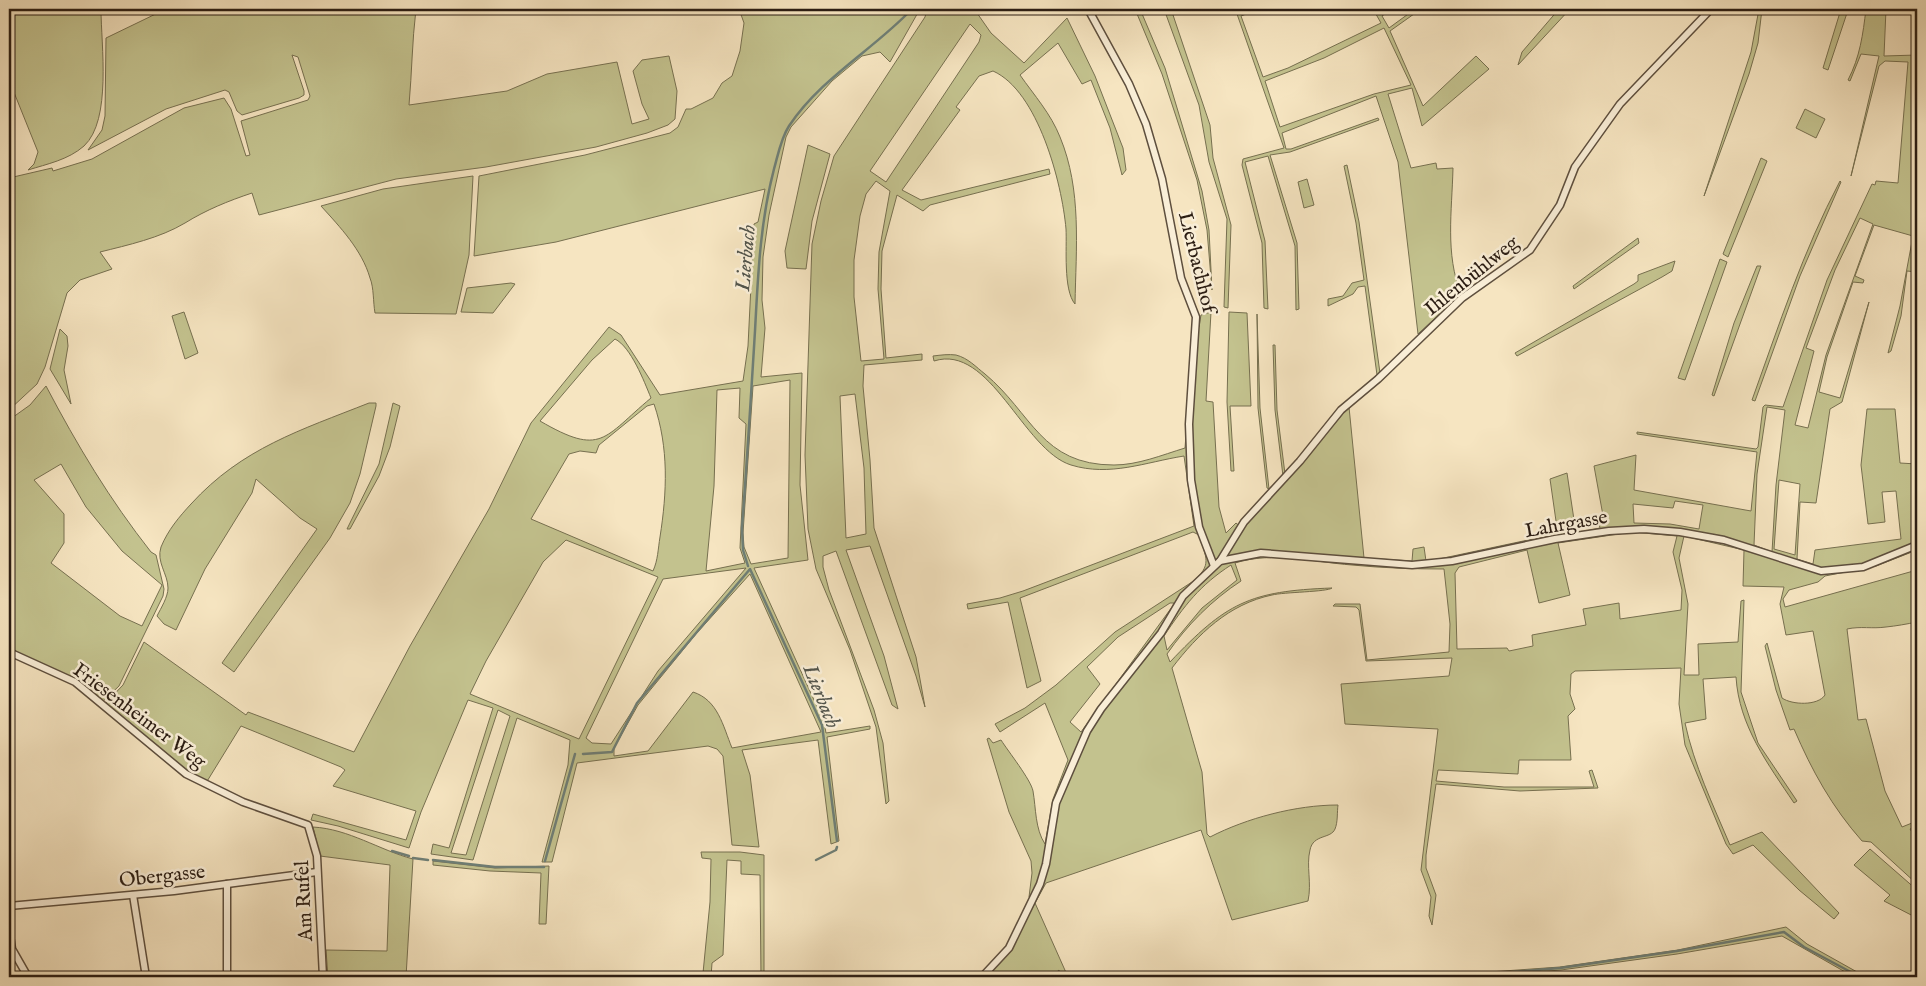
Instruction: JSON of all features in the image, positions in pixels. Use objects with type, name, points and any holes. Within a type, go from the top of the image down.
[{"type":"street","name":"Lierbachhof","points":[[1088,9],[1129,84],[1146,124],[1162,179],[1181,278],[1196,317],[1189,424],[1191,480],[1199,527],[1214,566]]},
{"type":"street","name":"Ihlenbühlweg","points":[[1220,561],[1244,522],[1300,461],[1341,410],[1378,379],[1462,298],[1530,250],[1560,205],[1575,167],[1620,104],[1711,9]]},
{"type":"street","name":"Lahrgasse","points":[[982,977],[1009,948],[1040,884],[1046,864],[1056,803],[1087,731],[1101,709],[1161,633],[1182,596],[1220,561],[1261,553],[1412,565],[1452,561],[1555,539],[1609,531],[1644,529],[1670,530],[1724,540],[1820,571],[1863,567],[1917,545]]},
{"type":"street","points":[[1227,548],[1233,558]]},
{"type":"street","name":"Friesenheimer Weg","points":[[9,652],[75,682],[186,774],[243,802],[308,825]]},
{"type":"street","name":"Am Rufel","points":[[308,825],[318,856],[317,872],[323,977]]},
{"type":"street","name":"Obergasse","points":[[9,906],[132,895],[317,872]]},
{"type":"street","points":[[227,884],[227,977]]},
{"type":"street","points":[[132,895],[146,977]]},
{"type":"street","points":[[9,929],[12,949],[28,977]]},
{"type":"shaded area","points":[[9,9],[101,9],[102,101],[93,134],[84,146],[71,155],[28,170],[34,164],[38,152],[9,80]]},
{"type":"shaded area","points":[[166,9],[416,9],[409,105],[507,91],[547,74],[617,62],[632,124],[649,119],[642,104],[633,71],[642,60],[669,56],[677,91],[675,119],[668,125],[647,133],[596,147],[486,167],[396,179],[259,215],[252,193],[209,210],[165,233],[100,252],[112,269],[80,280],[67,293],[45,367],[37,384],[9,410],[9,178],[52,168],[53,171],[92,159],[184,108],[224,98],[231,109],[246,156],[250,155],[241,121],[308,100],[310,96],[298,57],[292,55],[304,91],[304,95],[299,98],[242,115],[237,111],[229,92],[225,90],[166,109],[88,150],[102,130],[105,116],[106,38]]},
{"type":"shaded area","points":[[739,9],[920,9],[890,62],[880,52],[862,56],[832,81],[791,127],[786,137],[769,215],[763,257],[762,300],[765,328],[761,377],[802,373],[800,485],[808,560],[754,568],[824,722],[826,733],[870,726],[870,729],[827,737],[839,841],[831,844],[818,740],[742,750],[750,775],[759,847],[732,845],[723,756],[717,749],[708,746],[577,763],[552,862],[542,862],[568,765],[570,740],[517,718],[473,860],[431,854],[433,844],[449,848],[493,708],[468,700],[421,812],[409,848],[338,826],[311,820],[313,814],[406,840],[416,811],[333,786],[345,770],[341,767],[241,726],[206,783],[180,768],[103,706],[123,685],[144,642],[246,715],[248,712],[354,752],[410,646],[489,509],[531,423],[609,327],[621,335],[660,395],[743,381],[748,346],[754,224],[758,222],[765,189],[556,242],[474,256],[479,176],[585,155],[670,133],[678,127],[686,109],[691,109],[713,98],[722,83],[732,76],[740,51],[744,23]],"holes":[[[615,339],[621,343],[632,357],[651,398],[622,424],[601,438],[590,440],[577,438],[540,421],[592,360]],[[790,380],[788,558],[751,564],[744,547],[743,533],[753,386]],[[740,388],[739,418],[746,424],[740,548],[745,563],[706,571],[714,486],[717,390]],[[654,404],[662,437],[665,487],[657,559],[653,571],[531,519],[569,454],[580,451],[596,453],[599,445],[647,406]],[[566,540],[658,577],[579,739],[470,694],[486,661],[543,562]],[[746,568],[658,671],[611,744],[592,743],[586,738],[663,579]],[[750,574],[821,732],[732,748],[714,707],[693,692],[648,751],[614,756],[614,748],[638,705],[696,634]],[[498,710],[510,716],[466,855],[451,853]]]},
{"type":"shaded area","points":[[927,9],[979,9],[977,13],[991,33],[1024,63],[1067,18],[1095,76],[1123,148],[1126,170],[1122,175],[1110,128],[1091,80],[1082,84],[1058,43],[1020,75],[1052,120],[1067,157],[1075,198],[1075,304],[1071,297],[1067,279],[1064,210],[1045,140],[1023,98],[1009,82],[993,71],[979,76],[956,107],[960,110],[902,190],[921,200],[1049,169],[1050,174],[930,205],[923,211],[897,195],[882,251],[881,289],[886,358],[922,354],[922,360],[864,365],[863,386],[874,528],[916,657],[925,707],[916,676],[870,546],[846,550],[884,656],[898,709],[892,705],[836,551],[823,556],[823,567],[829,590],[874,710],[883,743],[889,801],[886,804],[876,727],[850,650],[816,569],[808,529],[805,455],[812,244],[821,201],[834,156],[925,17]],"holes":[[[970,24],[981,35],[979,42],[886,182],[870,171]],[[876,181],[890,191],[879,252],[878,289],[884,359],[861,361],[854,297],[854,260],[860,216],[866,194]],[[855,394],[864,468],[866,534],[846,538],[840,396]]]},
{"type":"shaded area","points":[[1135,9],[1140,9],[1165,68],[1202,191],[1209,230],[1212,290],[1207,230],[1197,180],[1162,74]]},
{"type":"shaded area","points":[[1164,9],[1171,9],[1210,125],[1213,158],[1231,225],[1228,308],[1224,307],[1227,219],[1209,162],[1199,105]]},
{"type":"shaded area","points":[[1251,9],[1259,9],[1241,16],[1263,77],[1288,68],[1381,23],[1373,9],[1378,9],[1381,14],[1392,9],[1382,16],[1389,28],[1415,9],[1421,9],[1390,31],[1423,106],[1476,56],[1489,69],[1422,126],[1412,88],[1388,94],[1411,168],[1436,163],[1437,169],[1453,168],[1451,248],[1456,279],[1461,294],[1418,334],[1398,162],[1376,96],[1282,133],[1286,149],[1291,149],[1378,118],[1379,120],[1290,152],[1270,155],[1297,243],[1299,309],[1296,310],[1295,246],[1268,156],[1245,162],[1265,241],[1268,309],[1264,308],[1262,243],[1242,165],[1243,159],[1284,148],[1237,14]],"holes":[[[1384,28],[1411,85],[1374,94],[1280,127],[1265,81],[1324,58]]]},
{"type":"shaded area","points":[[1559,9],[1570,9],[1518,65],[1522,52]]},
{"type":"shaded area","points":[[1759,9],[1762,9],[1758,43],[1749,74],[1704,196],[1751,52]]},
{"type":"shaded area","points":[[1841,9],[1848,9],[1828,70],[1823,68]]},
{"type":"shaded area","points":[[1866,9],[1886,9],[1884,56],[1917,55],[1917,272],[1907,271],[1901,316],[1891,351],[1888,353],[1900,306],[1913,236],[1874,225],[1855,276],[1864,280],[1863,283],[1853,282],[1827,357],[1819,392],[1840,398],[1869,302],[1842,402],[1830,409],[1816,503],[1800,502],[1797,559],[1813,564],[1815,550],[1901,539],[1896,491],[1882,492],[1885,522],[1868,524],[1861,465],[1867,409],[1895,409],[1900,463],[1917,464],[1917,550],[1876,566],[1825,576],[1818,582],[1789,590],[1783,599],[1785,607],[1917,570],[1917,622],[1881,628],[1847,629],[1858,720],[1866,719],[1885,791],[1902,827],[1917,821],[1917,825],[1910,829],[1917,840],[1917,884],[1871,842],[1862,841],[1851,828],[1824,788],[1794,729],[1790,730],[1776,690],[1765,646],[1767,643],[1782,698],[1792,702],[1811,703],[1822,699],[1825,695],[1813,631],[1786,635],[1780,604],[1784,587],[1743,586],[1744,550],[1684,536],[1679,558],[1688,604],[1684,675],[1699,675],[1698,644],[1738,642],[1741,601],[1744,600],[1741,692],[1758,743],[1797,801],[1794,803],[1756,744],[1743,712],[1738,695],[1736,677],[1703,679],[1706,719],[1685,723],[1693,754],[1705,785],[1730,845],[1762,832],[1839,913],[1834,919],[1799,890],[1753,845],[1733,854],[1726,844],[1685,745],[1679,704],[1681,668],[1575,671],[1571,674],[1570,694],[1575,709],[1568,716],[1571,760],[1519,760],[1518,774],[1438,770],[1436,781],[1504,787],[1594,787],[1589,771],[1592,770],[1598,788],[1520,791],[1436,784],[1426,855],[1426,868],[1436,895],[1432,925],[1429,916],[1431,897],[1421,870],[1438,729],[1345,724],[1341,684],[1449,676],[1452,658],[1366,661],[1359,610],[1356,607],[1333,606],[1335,604],[1360,604],[1367,660],[1449,652],[1450,624],[1444,569],[1375,567],[1293,558],[1264,558],[1235,563],[1241,581],[1220,596],[1201,614],[1167,654],[1170,662],[1207,626],[1224,613],[1241,604],[1259,597],[1280,593],[1332,588],[1272,595],[1242,605],[1228,613],[1204,632],[1172,668],[1202,772],[1207,834],[1210,837],[1240,824],[1272,814],[1305,807],[1338,805],[1335,829],[1330,834],[1315,841],[1310,850],[1308,901],[1232,920],[1201,830],[1046,883],[1035,903],[1029,897],[1032,873],[1031,861],[1009,812],[987,739],[989,738],[993,743],[1001,740],[1028,780],[1033,791],[1039,832],[1045,844],[1053,799],[1068,760],[1045,703],[1000,732],[995,724],[1025,708],[1056,685],[1115,632],[1192,582],[1203,571],[1206,561],[1205,555],[1199,535],[1193,532],[1020,598],[1041,681],[1027,688],[1008,602],[968,609],[967,604],[1000,598],[1023,591],[1194,526],[1184,456],[1114,469],[1100,470],[1071,465],[1054,455],[1037,440],[989,382],[972,368],[954,360],[934,361],[933,356],[956,355],[972,363],[1001,389],[1040,434],[1053,446],[1070,456],[1089,463],[1123,465],[1185,448],[1194,327],[1199,327],[1201,315],[1211,312],[1206,401],[1213,402],[1219,507],[1226,533],[1236,523],[1243,529],[1349,407],[1364,558],[1412,561],[1413,549],[1424,547],[1426,561],[1558,535],[1550,479],[1567,473],[1576,533],[1600,528],[1599,524],[1604,521],[1594,466],[1636,455],[1634,490],[1751,511],[1757,452],[1637,434],[1637,432],[1756,449],[1758,447],[1763,407],[1765,405],[1783,407],[1827,280],[1872,184],[1875,185],[1876,181],[1898,183],[1908,62],[1885,61],[1879,66],[1851,176],[1879,56],[1861,54],[1850,81],[1848,80],[1858,54]],"holes":[[[1860,218],[1873,224],[1826,355],[1808,428],[1795,425],[1814,351],[1806,348],[1835,270]],[[1767,407],[1785,410],[1776,485],[1772,552],[1754,545],[1757,474]],[[1779,480],[1800,484],[1795,555],[1774,549]],[[1675,501],[1703,505],[1699,529],[1670,524],[1634,523],[1633,504],[1673,508]],[[1632,532],[1677,536],[1673,552],[1682,590],[1681,610],[1620,619],[1619,603],[1583,609],[1586,625],[1532,635],[1533,646],[1509,651],[1507,648],[1457,649],[1455,573],[1459,567],[1527,550],[1539,603],[1570,595],[1558,543]],[[1231,565],[1237,580],[1202,608],[1167,650],[1164,636],[1186,606],[1210,580]],[[1170,603],[1174,603],[1081,732],[1070,722],[1100,684],[1087,667],[1118,637]]]},
{"type":"shaded area","points":[[1805,109],[1825,119],[1816,138],[1796,128]]},
{"type":"shaded area","points":[[808,145],[830,154],[812,221],[806,269],[787,268],[785,251]]},
{"type":"shaded area","points":[[1761,158],[1767,161],[1728,257],[1723,254]]},
{"type":"shaded area","points":[[1347,165],[1359,222],[1380,373],[1377,375],[1365,286],[1358,287],[1353,294],[1328,306],[1328,299],[1343,296],[1352,283],[1364,280],[1356,223],[1344,166]]},
{"type":"shaded area","points":[[473,176],[469,255],[456,314],[375,313],[371,282],[362,258],[350,239],[321,206],[383,189]]},
{"type":"shaded area","points":[[1307,179],[1314,205],[1304,208],[1298,182]]},
{"type":"shaded area","points":[[1840,181],[1800,276],[1755,401],[1752,400],[1803,261]]},
{"type":"shaded area","points":[[1638,238],[1639,243],[1574,289],[1573,286]]},
{"type":"shaded area","points":[[1720,259],[1727,262],[1685,380],[1678,378]]},
{"type":"shaded area","points":[[1675,261],[1672,271],[1662,277],[1517,356],[1515,353],[1634,284],[1638,281],[1638,275]]},
{"type":"shaded area","points":[[1757,266],[1761,266],[1714,396],[1712,395],[1734,323]]},
{"type":"shaded area","points":[[515,284],[493,313],[461,312],[467,288]]},
{"type":"shaded area","points":[[184,312],[198,353],[185,359],[172,316]]},
{"type":"shaded area","points":[[1229,312],[1247,313],[1251,406],[1230,406],[1234,471],[1231,471],[1227,402]]},
{"type":"shaded area","points":[[1257,314],[1260,408],[1269,489],[1267,488],[1258,408]]},
{"type":"shaded area","points":[[60,329],[67,336],[68,346],[64,370],[71,404],[50,369]]},
{"type":"shaded area","points":[[1273,345],[1275,345],[1277,410],[1285,474],[1283,476],[1275,410]]},
{"type":"shaded area","points":[[46,386],[82,451],[108,492],[151,552],[156,555],[164,589],[163,596],[119,686],[100,704],[63,674],[9,651],[9,420],[30,405]],"holes":[[[61,464],[86,507],[122,551],[162,585],[142,626],[120,616],[51,563],[64,543],[64,514],[34,480]]]},
{"type":"shaded area","points":[[369,403],[376,403],[376,406],[360,474],[350,503],[330,538],[234,672],[222,663],[317,529],[300,518],[256,479],[252,493],[205,569],[176,630],[164,624],[157,616],[168,591],[160,558],[161,547],[174,524],[191,504],[231,468],[252,455],[296,432]]},
{"type":"shaded area","points":[[393,403],[400,406],[390,447],[379,476],[350,529],[347,529],[379,464]]},
{"type":"shaded area","points":[[313,827],[339,832],[413,859],[406,977],[328,977],[326,950],[387,951],[390,865],[320,856]]},
{"type":"shaded area","points":[[1870,849],[1917,890],[1917,918],[1884,901],[1890,895],[1854,865]]},
{"type":"shaded area","points":[[701,852],[740,852],[764,855],[764,977],[761,977],[760,875],[741,874],[741,861],[727,860],[723,955],[712,963],[711,977],[648,977],[703,973],[710,902],[711,859],[702,858]]},
{"type":"shaded area","points":[[433,861],[495,868],[549,866],[546,924],[539,924],[541,873],[490,871],[433,865]]},
{"type":"shaded area","points":[[1035,903],[1068,977],[1062,977],[1059,970],[1051,977],[986,977],[1006,957]]},
{"type":"shaded area","points":[[1786,927],[1807,944],[1866,977],[1854,977],[1782,936],[1677,954],[1561,970],[1467,977],[1475,973],[1560,967],[1678,950]]},
{"type":"waterway","name":"Lierbach","points":[[748,566],[743,550],[742,528],[759,269],[769,189],[780,147],[789,126],[816,93],[912,9]]},
{"type":"waterway","name":"Lierbach","points":[[583,754],[612,752],[637,703],[750,569],[822,725],[837,841]]},
{"type":"waterway","points":[[545,861],[575,754]]},
{"type":"waterway","name":"Lierbach","points":[[816,860],[836,850],[837,847]]},
{"type":"waterway","points":[[392,851],[409,856]]},
{"type":"waterway","points":[[413,858],[428,860]]},
{"type":"waterway","points":[[433,860],[495,867],[544,867]]},
{"type":"waterway","points":[[1478,977],[1489,974],[1560,968],[1677,951],[1784,932],[1804,947],[1860,977]]}]
